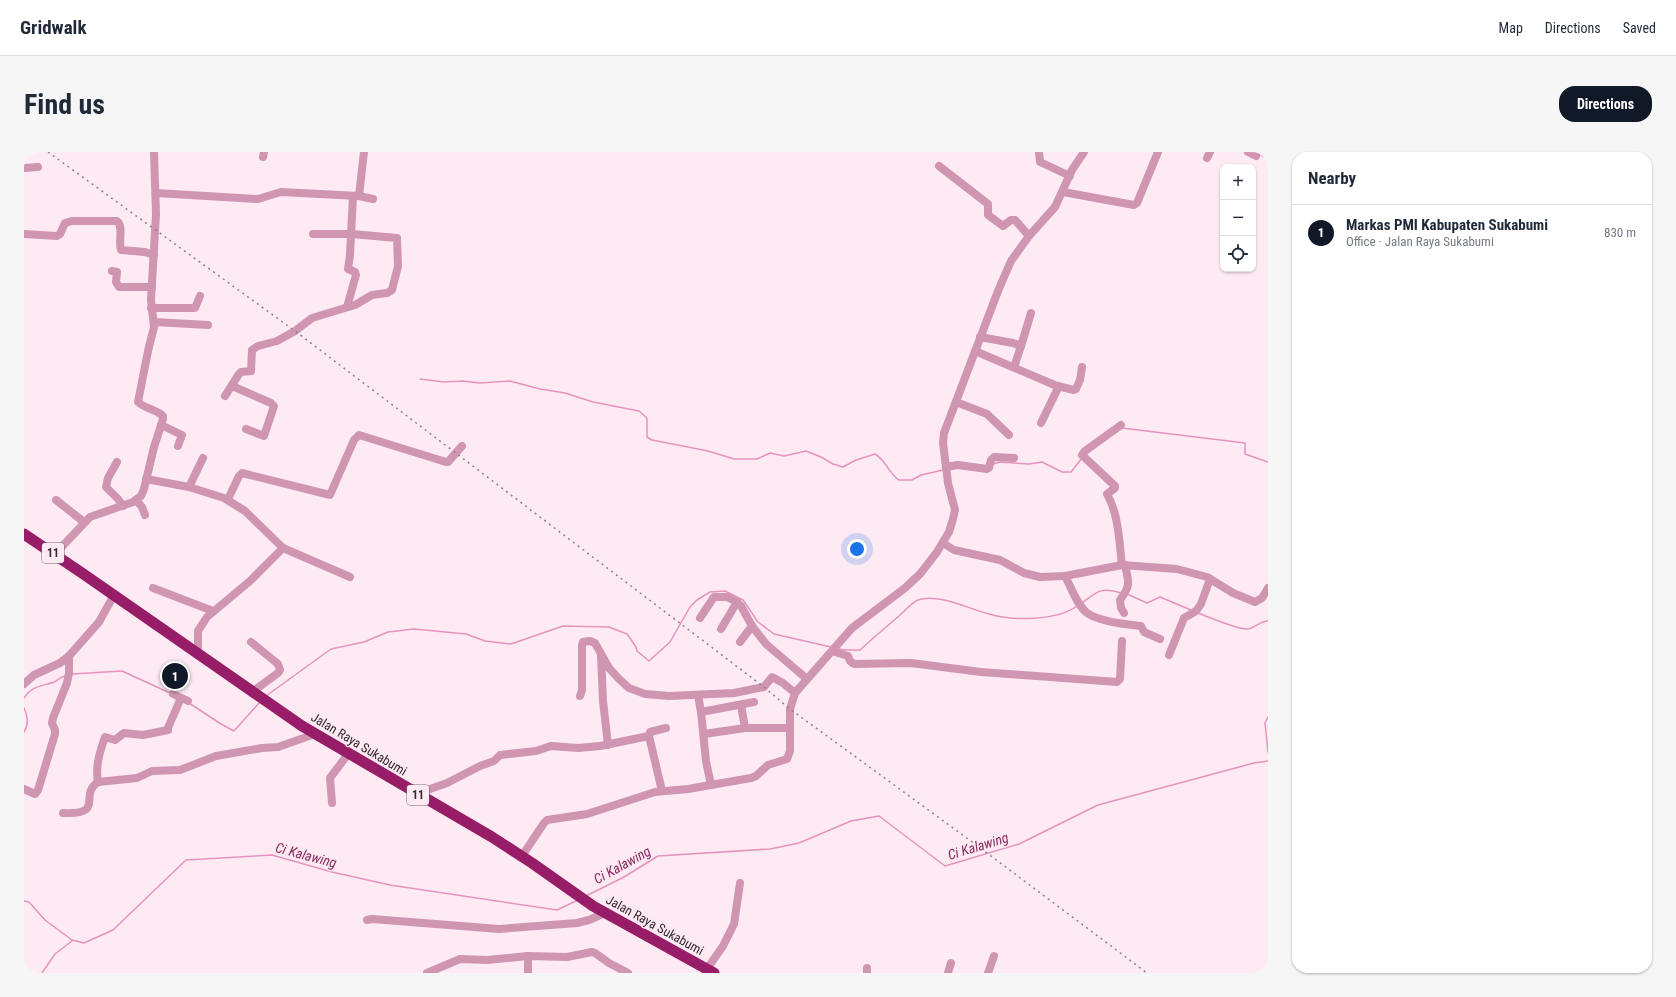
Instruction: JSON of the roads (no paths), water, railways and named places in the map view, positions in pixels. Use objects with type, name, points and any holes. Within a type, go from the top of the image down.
[{"type":"highway","name":"11","points":[[24,534],[55,554]]},
{"type":"highway","name":"Jalan Raya Sukabumi","points":[[55,554],[253,693],[315,734],[492,837],[604,913],[710,971]]},
{"type":"street","points":[[55,554],[84,522],[92,516],[123,506],[136,500],[142,494],[154,446],[163,419],[162,415],[141,405],[138,402],[154,329],[151,308],[156,193],[154,152]]},
{"type":"street","points":[[347,307],[356,275],[355,272],[348,269],[356,196],[364,152]]},
{"type":"street","points":[[1039,152],[1040,162],[1070,176]]},
{"type":"street","points":[[522,856],[542,825],[548,820],[587,814],[662,791],[711,786],[754,778],[768,765],[786,760],[790,751],[790,709],[795,692],[852,628],[915,580],[943,543],[951,526],[955,510],[949,489],[942,438],[1011,261],[1029,236],[1052,211],[1084,152]]},
{"type":"street","points":[[1063,192],[1134,205],[1137,203],[1158,152]]},
{"type":"street","points":[[1248,152],[1256,156]]},
{"type":"street","points":[[939,166],[988,204],[988,214],[998,224],[1003,226],[1011,220],[1015,220],[1029,236]]},
{"type":"street","points":[[24,168],[38,167]]},
{"type":"street","points":[[156,193],[258,199],[281,192],[356,196],[373,199]]},
{"type":"street","points":[[24,234],[56,236],[60,234],[64,223],[72,221],[117,221],[120,226],[119,244],[121,250],[145,252],[154,255]]},
{"type":"street","points":[[225,396],[241,372],[251,371],[253,348],[277,341],[295,331],[312,318],[355,306],[372,295],[390,292],[393,287],[398,266],[397,238],[352,234],[313,234]]},
{"type":"street","points":[[112,270],[116,272],[116,282],[119,287],[152,287]]},
{"type":"street","points":[[151,308],[195,308],[200,296]]},
{"type":"street","points":[[1014,367],[1031,312]]},
{"type":"street","points":[[154,322],[208,325]]},
{"type":"street","points":[[980,338],[1013,343],[1021,346]]},
{"type":"street","points":[[975,351],[1059,386],[1074,390],[1076,389],[1080,380],[1082,367]]},
{"type":"street","points":[[232,386],[271,403],[274,406],[264,436],[246,429]]},
{"type":"street","points":[[1041,423],[1059,386]]},
{"type":"street","points":[[956,402],[987,414],[1009,435]]},
{"type":"street","points":[[161,425],[182,435],[178,446]]},
{"type":"street","points":[[1121,425],[1082,454],[1115,486],[1115,488],[1107,494],[1111,500],[1123,565],[1129,584],[1128,590],[1120,600],[1121,608],[1124,613]]},
{"type":"street","points":[[228,500],[238,476],[242,473],[330,495],[354,440],[359,435],[446,462],[448,462],[462,446]]},
{"type":"street","points":[[947,468],[958,465],[987,469],[989,468],[991,460],[994,457],[1014,458]]},
{"type":"street","points":[[189,487],[203,458]]},
{"type":"street","points":[[117,462],[106,487],[123,506]]},
{"type":"street","points":[[146,479],[213,493],[228,500],[240,507],[256,520],[283,548],[350,577]]},
{"type":"street","points":[[56,500],[84,522]]},
{"type":"street","points":[[136,500],[142,507],[145,515]]},
{"type":"street","points":[[943,543],[954,550],[1000,560],[1030,575],[1040,577],[1065,576],[1123,565],[1172,568],[1210,578],[1233,593],[1255,602],[1260,600],[1268,588]]},
{"type":"street","points":[[196,652],[198,648],[198,631],[212,611],[241,589],[283,548]]},
{"type":"street","points":[[1065,576],[1076,597],[1088,613],[1115,622],[1141,626],[1144,632],[1160,639]]},
{"type":"street","points":[[1169,655],[1184,618],[1196,611],[1201,604],[1210,578]]},
{"type":"street","points":[[153,588],[212,611]]},
{"type":"street","points":[[24,684],[34,676],[60,663],[69,656],[100,622],[114,595]]},
{"type":"street","points":[[700,618],[714,597],[727,597],[737,602],[741,606],[752,626],[770,648],[807,679]]},
{"type":"street","points":[[721,629],[737,602]]},
{"type":"street","points":[[740,642],[752,626]]},
{"type":"street","points":[[580,696],[582,690],[582,643],[590,641],[593,642],[598,648],[613,674],[634,691],[645,694],[662,696],[728,694],[764,687],[772,677],[795,692]]},
{"type":"street","points":[[832,651],[848,656],[850,661],[854,664],[911,663],[981,672],[1117,682],[1120,679],[1122,641]]},
{"type":"street","points":[[251,642],[278,664],[280,670],[253,693]]},
{"type":"street","points":[[601,655],[603,701],[608,745]]},
{"type":"street","points":[[24,789],[35,794],[38,790],[55,734],[52,723],[53,718],[68,679],[69,656]]},
{"type":"street","points":[[98,782],[96,774],[97,763],[105,737],[115,740],[124,733],[143,735],[168,730],[185,699],[173,694]]},
{"type":"street","points":[[698,695],[704,734],[706,761],[711,786]]},
{"type":"street","points":[[701,712],[754,702]]},
{"type":"street","points":[[741,705],[745,728]]},
{"type":"street","points":[[416,794],[448,783],[480,766],[494,761],[498,755],[536,750],[551,746],[578,748],[608,745],[649,736],[650,732],[666,728]]},
{"type":"street","points":[[704,734],[745,728],[789,728]]},
{"type":"street","points":[[63,813],[82,812],[86,810],[89,806],[92,788],[98,782],[137,778],[152,771],[180,770],[216,756],[230,755],[262,748],[278,747],[315,734]]},
{"type":"street","points":[[649,736],[662,791]]},
{"type":"street","points":[[332,803],[330,778],[348,754]]},
{"type":"street","points":[[710,971],[734,924],[740,883]]},
{"type":"street","points":[[367,920],[372,919],[499,929],[577,923],[589,920],[604,913]]},
{"type":"street","points":[[427,973],[460,959],[487,960],[528,956],[567,957],[587,953],[595,953],[609,963],[628,973]]},
{"type":"street","points":[[528,956],[528,973]]},
{"type":"street","points":[[988,973],[994,956]]},
{"type":"street","points":[[948,973],[951,963]]},
{"type":"waterway","points":[[1258,153],[1268,159]]},
{"type":"waterway","points":[[420,379],[444,382],[463,381],[479,383],[510,381],[540,389],[565,393],[593,402],[639,411],[647,418],[647,437],[652,440],[708,451],[734,459],[757,459],[770,453],[784,456],[806,451],[833,464],[843,467],[856,460],[875,454],[899,480],[912,480],[921,475],[943,470]]},
{"type":"waterway","points":[[1122,428],[1245,443],[1245,454],[1268,462]]},
{"type":"waterway","points":[[994,464],[999,462],[1029,464],[1042,462],[1062,472],[1071,472],[1082,458]]},
{"type":"waterway","points":[[1082,603],[1100,591],[1109,590],[1121,593]]},
{"type":"waterway","points":[[266,696],[331,649],[364,642],[388,632],[414,629],[466,634],[485,641],[511,644],[563,626],[609,627],[627,634],[637,651],[649,661],[670,642],[690,607],[697,600],[710,592],[725,591],[743,600],[758,622],[774,634],[831,647]]},
{"type":"waterway","points":[[1127,594],[1147,603],[1160,597],[1191,610]]},
{"type":"waterway","points":[[839,649],[860,650],[913,603],[926,598],[954,602],[981,612],[1010,618],[1034,618],[1058,615],[1077,606]]},
{"type":"waterway","points":[[1198,613],[1223,623],[1244,629],[1248,629],[1262,622],[1268,621]]},
{"type":"waterway","points":[[72,674],[122,671],[170,693]]},
{"type":"waterway","points":[[24,698],[34,689],[54,682],[65,676]]},
{"type":"waterway","points":[[189,703],[234,731],[260,702]]},
{"type":"waterway","points":[[24,708],[27,720],[27,726],[24,732]]},
{"type":"waterway","points":[[1268,717],[1265,723],[1268,752]]},
{"type":"waterway","name":"Ci Kalawing","points":[[586,896],[624,877],[658,856],[770,849],[799,843],[851,821],[879,816],[945,866],[1019,844],[1098,805],[1254,763],[1268,761]]},
{"type":"waterway","name":"Ci Kalawing","points":[[24,901],[29,902],[45,920],[72,940],[84,943],[113,930],[186,860],[272,855],[332,872],[390,885],[557,910],[578,900]]},
{"type":"waterway","points":[[42,973],[55,954],[72,941]]},
{"type":"railway","points":[[48,152],[295,331],[764,687],[790,709],[975,844],[1147,973]]},
{"type":"place","name":"Markas PMI Kabupaten Sukabumi","points":[[175,676]]}]
